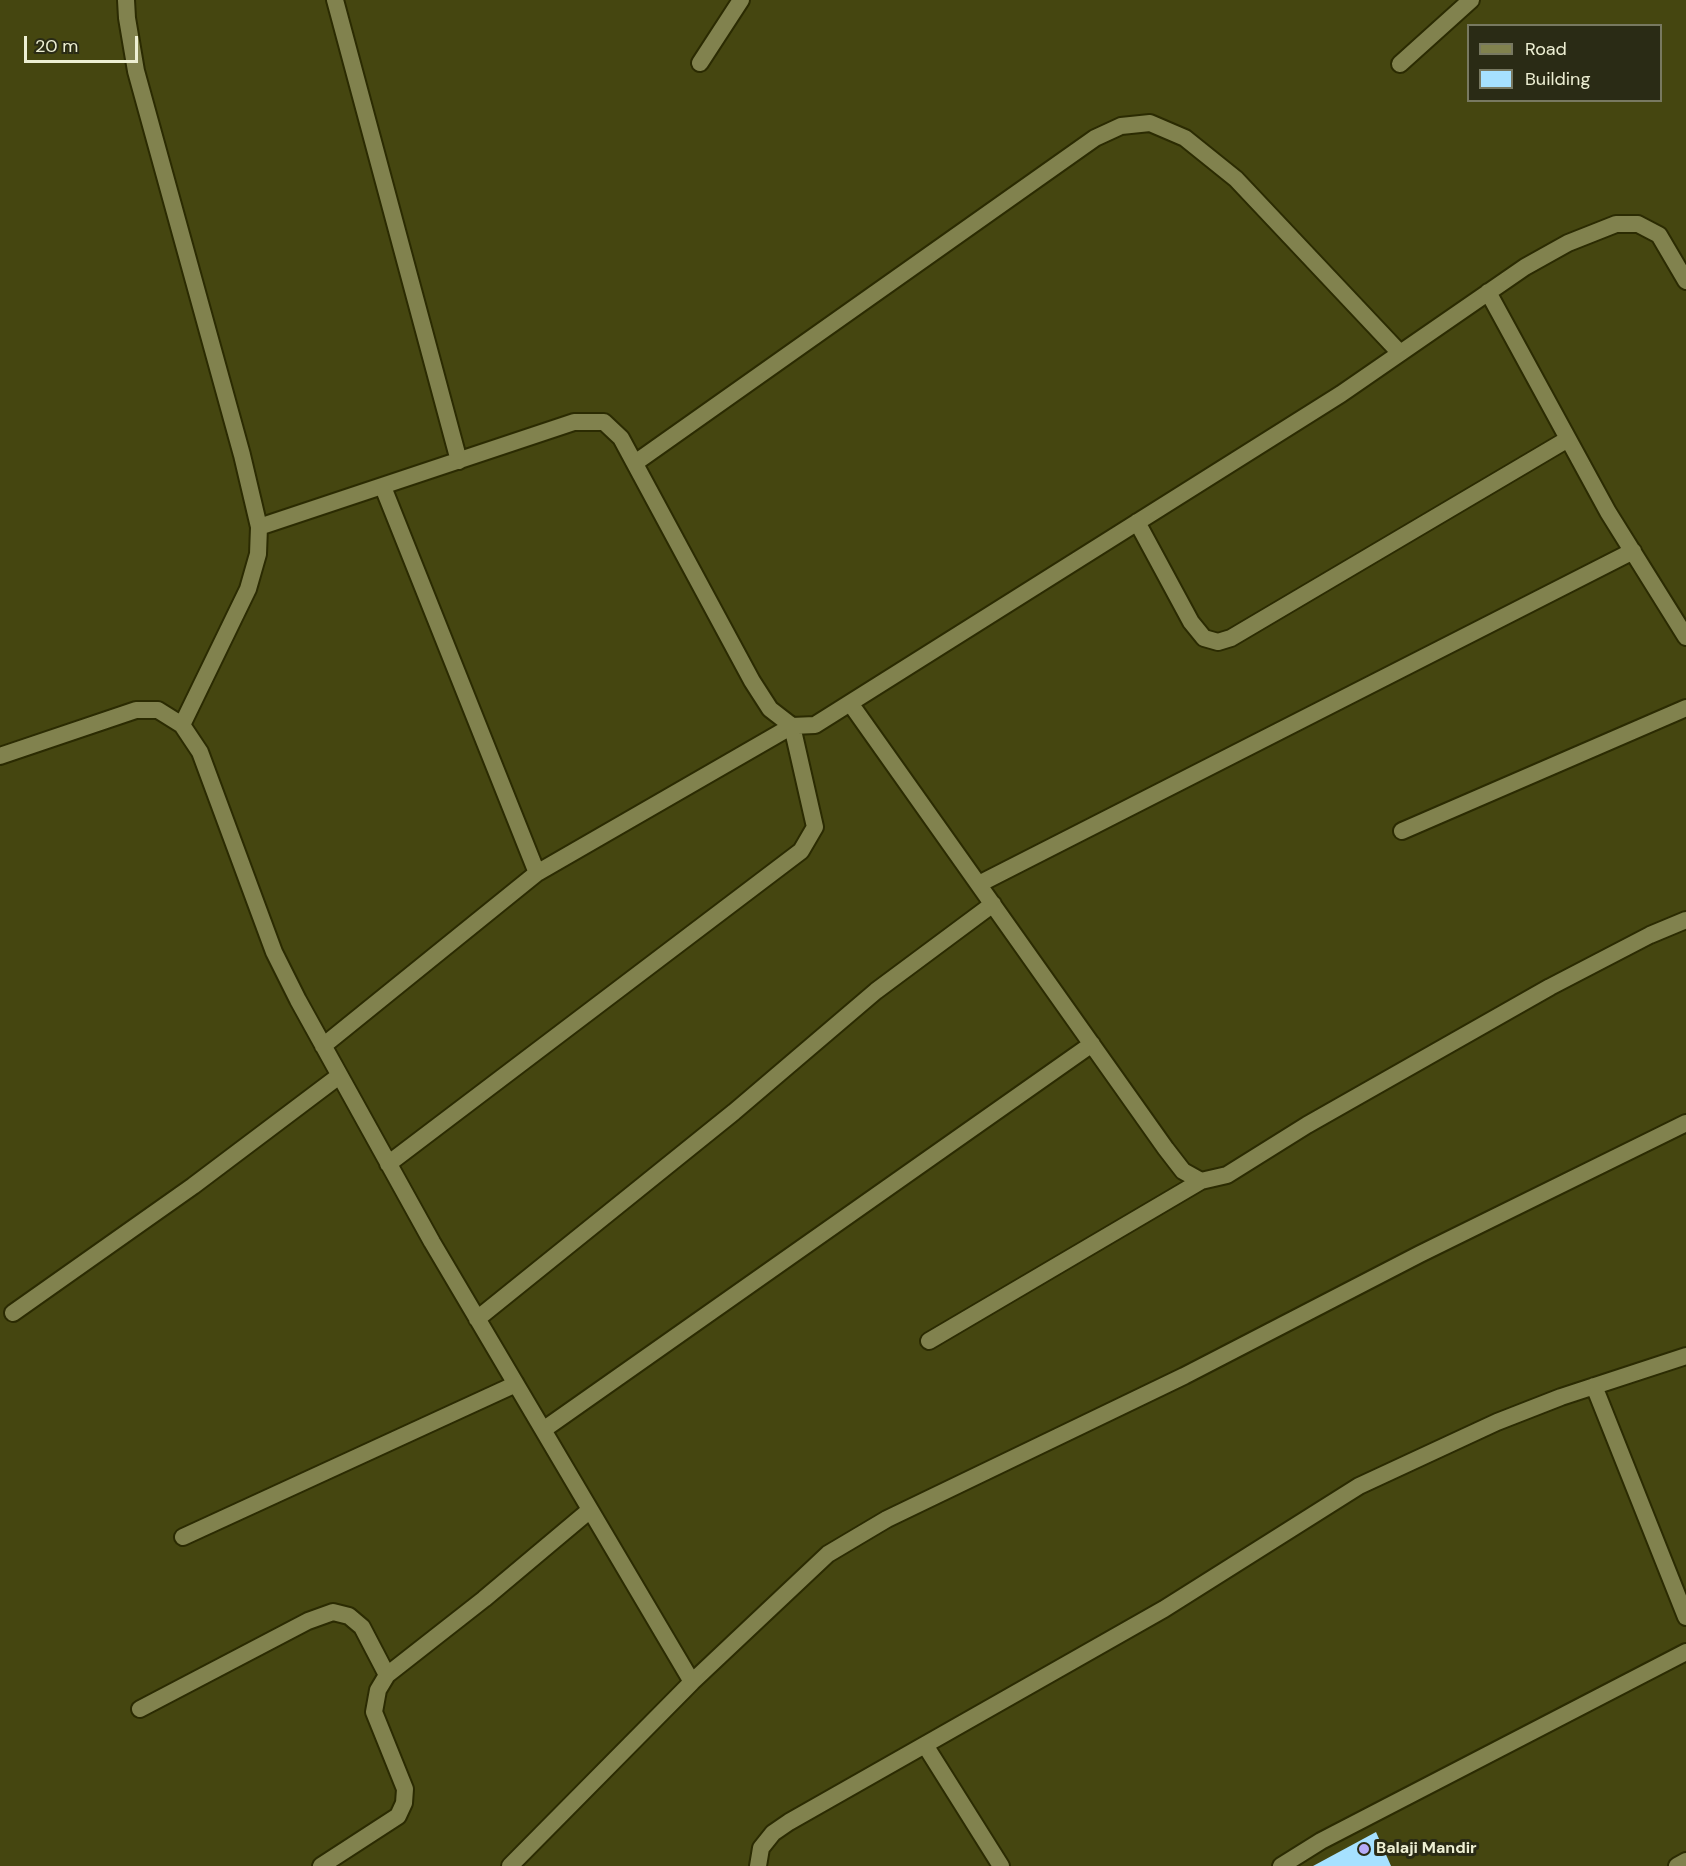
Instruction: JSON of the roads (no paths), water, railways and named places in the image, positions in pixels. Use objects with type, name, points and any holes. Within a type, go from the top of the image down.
[{"type":"street","points":[[126,0],[136,71],[242,455],[259,527],[258,554],[248,589],[182,725]]},
{"type":"street","points":[[334,0],[459,461]]},
{"type":"street","points":[[700,63],[741,0]]},
{"type":"street","points":[[1400,64],[1471,0]]},
{"type":"street","points":[[635,463],[1095,138],[1121,126],[1150,123],[1185,138],[1236,179],[1400,353]]},
{"type":"street","points":[[323,1046],[537,873],[792,726],[815,725],[1341,394],[1525,267],[1568,243],[1616,224],[1638,224],[1659,235],[1679,254],[1686,281]]},
{"type":"street","points":[[1488,292],[1568,439],[1633,552],[1686,637]]},
{"type":"street","points":[[259,527],[574,422],[604,422],[621,438],[752,681],[770,709],[792,726],[815,827],[801,851],[388,1164]]},
{"type":"street","points":[[1137,522],[1191,622],[1204,638],[1218,642],[1231,638],[1568,439]]},
{"type":"street","points":[[383,487],[537,873]]},
{"type":"street","points":[[979,884],[1633,552]]},
{"type":"street","points":[[850,703],[1183,1171],[1201,1181]]},
{"type":"street","points":[[1402,831],[1686,708]]},
{"type":"street","points":[[0,756],[136,710],[158,710],[182,725],[200,752],[274,952],[323,1046],[477,1319],[692,1682]]},
{"type":"street","points":[[477,1319],[734,1112],[876,991],[993,904]]},
{"type":"street","points":[[929,1341],[1201,1181],[1227,1175],[1307,1125],[1550,987],[1650,935],[1686,920]]},
{"type":"street","points":[[543,1430],[1092,1044]]},
{"type":"street","points":[[14,1313],[193,1186],[339,1076]]},
{"type":"street","points":[[510,1866],[692,1682],[828,1554],[887,1519],[1184,1376],[1430,1249],[1686,1123]]},
{"type":"street","points":[[758,1866],[761,1848],[773,1833],[1164,1609],[1359,1486],[1497,1422],[1594,1386],[1686,1356]]},
{"type":"street","points":[[183,1537],[516,1384]]},
{"type":"street","points":[[1594,1386],[1686,1617]]},
{"type":"street","points":[[321,1866],[398,1816],[404,1803],[405,1789],[374,1712],[378,1690],[387,1675],[484,1599],[590,1510]]},
{"type":"street","points":[[140,1709],[308,1621],[333,1612],[349,1616],[362,1627],[387,1675]]},
{"type":"street","points":[[1281,1866],[1321,1841],[1686,1652]]},
{"type":"street","points":[[925,1744],[1001,1866]]},
{"type":"street","points":[[1677,1866],[1686,1862]]},
{"type":"place","name":"Balaji Mandir","points":[[1364,1849]]}]
